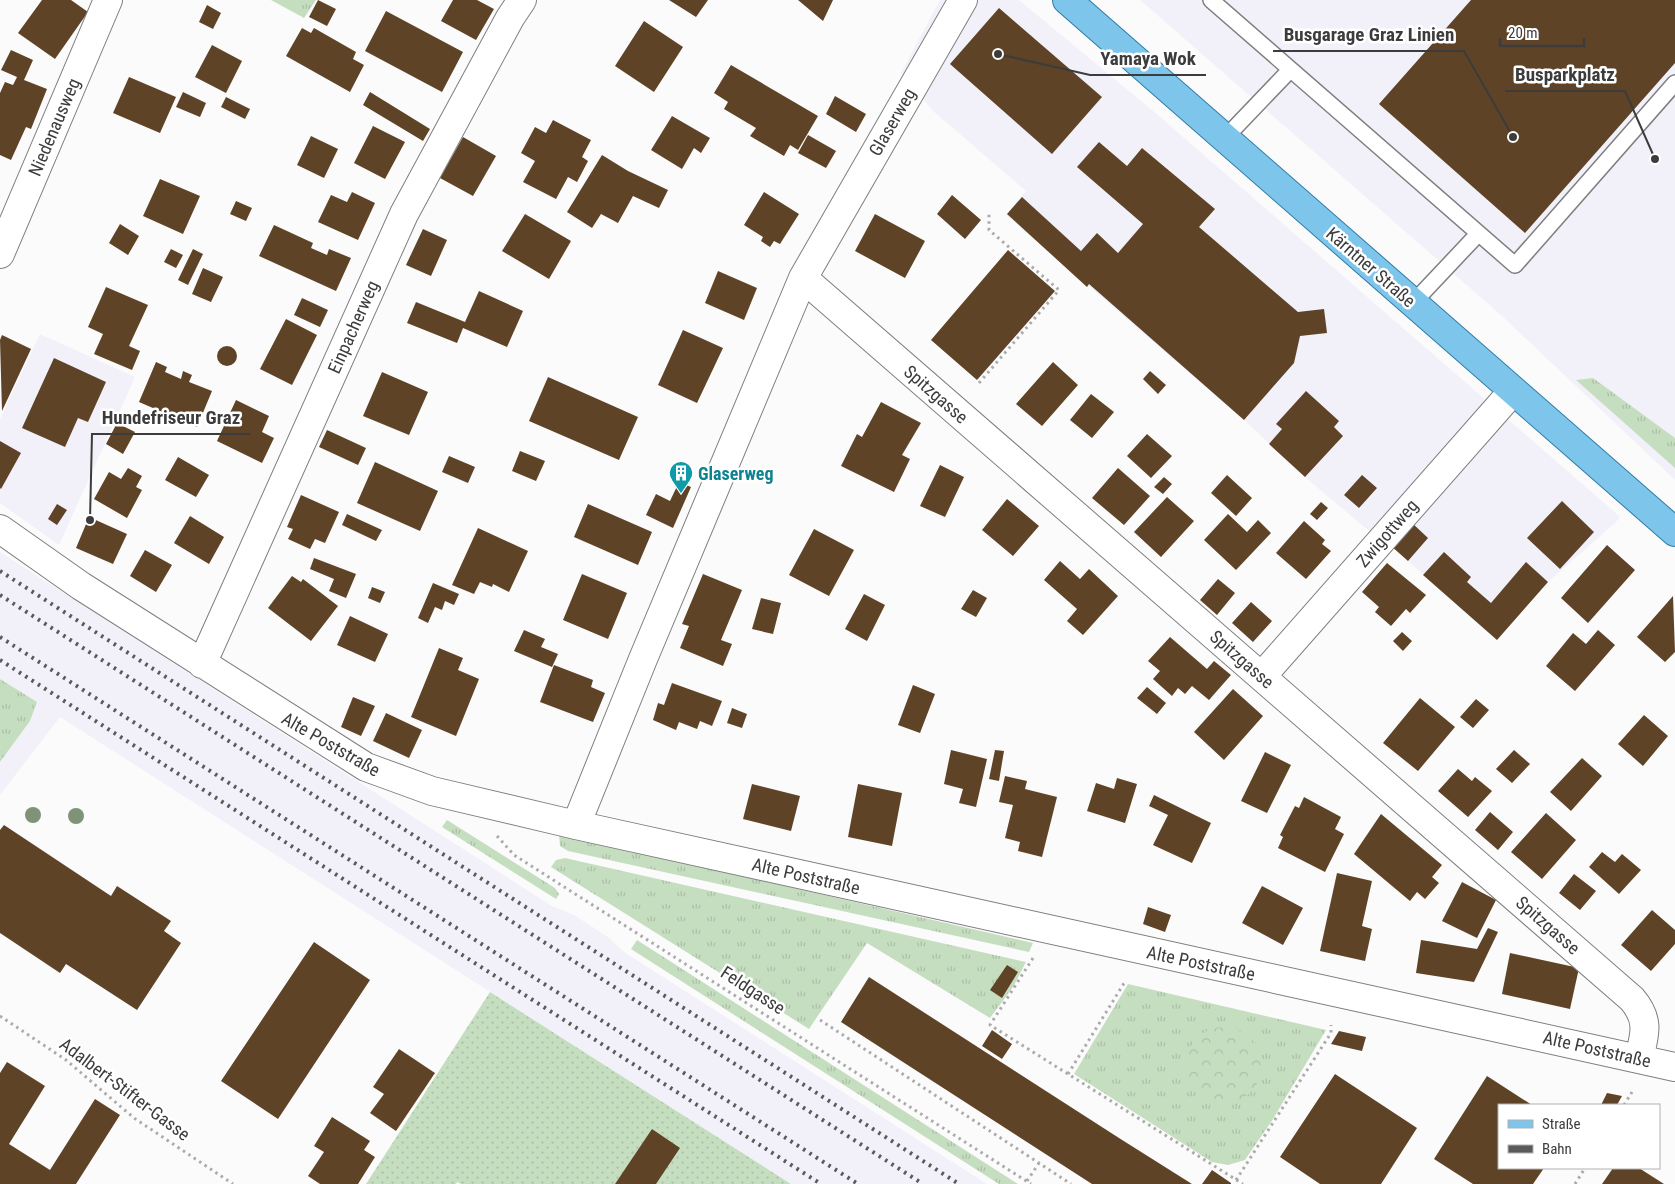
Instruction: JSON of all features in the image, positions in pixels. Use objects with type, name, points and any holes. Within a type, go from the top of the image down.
[{"type":"main road","name":"Kärntner Straße","points":[[1067,0],[1412,304],[1675,532]]},
{"type":"street","name":"Niedenausweg","points":[[0,254],[108,0]]},
{"type":"street","name":"Einpacherweg","points":[[202,664],[404,214],[510,18],[522,0]]},
{"type":"street","name":"Glaserweg","points":[[576,825],[643,659],[803,278],[963,0]]},
{"type":"street","name":"Spitzgasse","points":[[803,278],[1632,999],[1644,1018],[1645,1030],[1639,1058]]},
{"type":"street","name":"Zwigottweg","points":[[1262,676],[1513,391]]},
{"type":"street","name":"Alte Poststraße","points":[[0,529],[81,586],[366,767],[408,784],[478,803],[576,825],[1675,1067]]},
{"type":"lane","points":[[1211,0],[1515,265],[1675,83]]},
{"type":"lane","points":[[1225,138],[1290,70]]},
{"type":"lane","points":[[1412,304],[1478,234]]},
{"type":"path","points":[[979,383],[1059,290],[990,230],[989,212]]},
{"type":"path","name":"Feldgasse","points":[[478,803],[490,827],[502,844],[514,855],[1031,1184]]},
{"type":"path","points":[[1033,958],[990,1025],[1243,1184]]},
{"type":"path","points":[[1068,1074],[1126,980]]},
{"type":"path","name":"Adalbert-Stifter-Gasse","points":[[0,1016],[66,1060],[134,1118],[233,1184]]},
{"type":"path","points":[[820,1020],[1071,1184]]},
{"type":"path","points":[[1236,1180],[1331,1033],[1331,1025]]},
{"type":"path","points":[[1625,1104],[1632,1092]]},
{"type":"path","points":[[1027,1181],[1039,1163]]},
{"type":"path","points":[[1575,1184],[1584,1169]]},
{"type":"shaded area","points":[[940,0],[1019,0],[1159,116],[1620,517],[1548,582],[1497,640],[1390,545],[1369,531],[1305,477],[1244,420],[1006,215],[1026,191],[933,111],[901,73]]},
{"type":"shaded area","points":[[1140,0],[1675,0],[1675,480],[1501,315]]},
{"type":"shaded area","points":[[40,334],[135,377],[59,545],[0,503],[0,419]]},
{"type":"shaded area","points":[[0,552],[552,906],[574,915],[608,937],[624,952],[987,1184],[791,1184],[60,717],[0,795],[0,762],[30,721],[37,703],[0,679]]},
{"type":"green space","points":[[271,0],[316,0],[304,18]]},
{"type":"green space","points":[[1593,378],[1675,438],[1675,468],[1576,380]]},
{"type":"green space","points":[[0,679],[37,702],[30,721],[0,762]]},
{"type":"green space","points":[[447,820],[555,888],[559,894],[556,899],[442,827]]},
{"type":"green space","points":[[559,834],[1033,943],[1029,952],[568,851],[560,846]]},
{"type":"green space","points":[[565,858],[1026,962],[1013,987],[990,1018],[867,943],[809,1029],[551,867],[556,860]]},
{"type":"green space","points":[[637,940],[1018,1184],[999,1184],[631,949]]},
{"type":"green space","points":[[1128,984],[1326,1030],[1273,1119],[1245,1160],[1228,1165],[1212,1162],[1074,1074]]},
{"type":"green space","points":[[490,992],[791,1184],[461,1184],[457,1182],[456,1184],[366,1184]]},
{"type":"green space","points":[[1217,1027],[1231,1027],[1245,1033],[1256,1044],[1262,1058],[1259,1080],[1251,1092],[1231,1103],[1217,1103],[1203,1097],[1192,1086],[1186,1072],[1186,1058],[1192,1044],[1203,1033]]},
{"type":"building","points":[[42,0],[71,0],[88,12],[55,59],[18,33]]},
{"type":"building","points":[[318,0],[336,9],[327,26],[309,17]]},
{"type":"building","points":[[453,0],[477,0],[494,9],[476,40],[441,21]]},
{"type":"building","points":[[669,0],[708,0],[696,17]]},
{"type":"building","points":[[798,0],[833,0],[823,21]]},
{"type":"building","points":[[1471,0],[1675,0],[1675,63],[1525,233],[1379,104]]},
{"type":"building","points":[[207,5],[221,13],[213,29],[199,22]]},
{"type":"building","points":[[999,8],[1102,97],[1052,154],[950,64]]},
{"type":"building","points":[[386,11],[463,52],[442,92],[365,51]]},
{"type":"building","points":[[644,21],[683,47],[654,92],[615,66]]},
{"type":"building","points":[[302,28],[311,33],[314,28],[356,52],[353,59],[364,65],[350,92],[286,56]]},
{"type":"building","points":[[212,45],[242,61],[226,93],[195,77]]},
{"type":"building","points":[[11,50],[33,60],[24,80],[47,89],[31,129],[26,127],[11,160],[0,155],[0,93],[5,82],[13,85],[17,77],[1,70]]},
{"type":"building","points":[[731,65],[818,116],[798,150],[790,145],[784,156],[750,136],[756,128],[724,109],[728,102],[714,93]]},
{"type":"building","points":[[129,77],[176,97],[160,133],[113,113]]},
{"type":"building","points":[[183,92],[206,103],[200,117],[176,107]]},
{"type":"building","points":[[370,92],[430,129],[423,141],[363,105]]},
{"type":"building","points":[[835,96],[866,114],[856,132],[826,114]]},
{"type":"building","points":[[226,97],[250,109],[245,119],[221,107]]},
{"type":"building","points":[[672,116],[710,138],[701,153],[694,148],[682,169],[651,150]]},
{"type":"building","points":[[553,120],[591,140],[582,157],[588,161],[577,182],[568,177],[556,199],[523,182],[535,161],[521,153],[535,127],[546,133]]},
{"type":"building","points":[[373,126],[405,142],[385,179],[354,163]]},
{"type":"building","points":[[808,135],[836,151],[826,168],[798,153]]},
{"type":"building","points":[[311,136],[338,149],[324,178],[297,165]]},
{"type":"building","points":[[463,137],[496,156],[473,196],[440,178]]},
{"type":"building","points":[[1099,142],[1127,166],[1142,148],[1215,209],[1199,227],[1298,312],[1324,309],[1327,333],[1300,336],[1294,363],[1244,420],[1089,284],[1087,287],[1007,214],[1022,197],[1081,251],[1097,233],[1118,253],[1143,224],[1077,167]]},
{"type":"building","points":[[602,155],[628,171],[668,190],[659,208],[633,196],[618,223],[601,214],[592,228],[567,212]]},
{"type":"building","points":[[160,179],[200,196],[183,234],[143,216]]},
{"type":"building","points":[[352,192],[375,203],[358,240],[318,222],[331,195],[347,202]]},
{"type":"building","points":[[764,192],[799,214],[780,244],[774,241],[770,247],[761,241],[763,237],[744,225]]},
{"type":"building","points":[[952,195],[981,220],[965,239],[937,214]]},
{"type":"building","points":[[236,201],[252,208],[246,221],[230,214]]},
{"type":"building","points":[[525,214],[571,241],[549,279],[502,251]]},
{"type":"building","points":[[875,214],[925,241],[905,278],[855,251]]},
{"type":"building","points":[[120,224],[139,236],[128,255],[109,243]]},
{"type":"building","points":[[274,225],[313,243],[311,248],[327,255],[329,249],[351,258],[336,291],[259,256]]},
{"type":"building","points":[[423,229],[447,240],[431,276],[406,265]]},
{"type":"building","points":[[171,249],[183,255],[176,268],[164,262]]},
{"type":"building","points":[[193,249],[203,254],[188,285],[178,280]]},
{"type":"building","points":[[1008,250],[1055,291],[977,380],[931,340]]},
{"type":"building","points":[[203,268],[223,277],[211,302],[192,294]]},
{"type":"building","points":[[718,271],[757,288],[744,320],[705,303]]},
{"type":"building","points":[[106,287],[148,305],[129,346],[140,351],[132,370],[94,354],[103,334],[88,327]]},
{"type":"building","points":[[479,291],[523,311],[507,347],[463,328],[457,343],[407,323],[416,302],[465,322]]},
{"type":"building","points":[[302,298],[328,310],[320,327],[294,315]]},
{"type":"building","points":[[286,319],[317,335],[292,385],[260,369]]},
{"type":"building","points":[[683,330],[723,348],[697,403],[658,385]]},
{"type":"building","points":[[2,335],[31,349],[2,411],[0,340]]},
{"type":"building","points":[[227,346],[234,349],[237,356],[234,363],[227,366],[220,363],[217,356],[220,349]]},
{"type":"building","points":[[54,358],[106,382],[88,422],[78,418],[65,447],[22,428]]},
{"type":"building","points":[[156,362],[167,367],[165,372],[181,379],[183,371],[192,375],[189,382],[212,391],[197,427],[139,402]]},
{"type":"building","points":[[1053,362],[1078,385],[1042,426],[1016,404]]},
{"type":"building","points":[[1150,371],[1166,385],[1158,394],[1143,379]]},
{"type":"building","points":[[382,372],[428,392],[409,435],[363,416]]},
{"type":"building","points":[[548,377],[638,417],[619,460],[529,421]]},
{"type":"building","points":[[1306,391],[1339,421],[1334,427],[1343,436],[1305,477],[1269,444],[1282,429],[1276,424]]},
{"type":"building","points":[[1091,394],[1114,412],[1092,438],[1070,420]]},
{"type":"building","points":[[236,400],[269,416],[262,432],[274,438],[262,463],[217,441]]},
{"type":"building","points":[[881,402],[921,423],[902,455],[910,459],[894,492],[841,466],[857,434],[862,437]]},
{"type":"building","points":[[117,423],[135,432],[123,454],[106,444]]},
{"type":"building","points":[[327,430],[366,448],[358,465],[319,447]]},
{"type":"building","points":[[1147,434],[1172,456],[1151,478],[1127,456]]},
{"type":"building","points":[[0,441],[21,453],[1,489],[0,488]]},
{"type":"building","points":[[520,451],[545,461],[536,481],[512,471]]},
{"type":"building","points":[[449,456],[475,467],[468,483],[442,472]]},
{"type":"building","points":[[178,457],[209,475],[196,497],[165,480]]},
{"type":"building","points":[[375,462],[438,491],[420,531],[357,503]]},
{"type":"building","points":[[940,465],[964,477],[945,517],[920,506]]},
{"type":"building","points":[[128,468],[142,476],[136,487],[142,490],[127,518],[94,499],[109,472],[121,479]]},
{"type":"building","points":[[1118,468],[1150,496],[1124,525],[1092,498]]},
{"type":"building","points":[[1227,475],[1252,498],[1236,516],[1211,493]]},
{"type":"building","points":[[1362,475],[1377,488],[1359,508],[1344,495]]},
{"type":"building","points":[[1164,477],[1172,484],[1163,494],[1154,487]]},
{"type":"building","points":[[679,482],[691,487],[673,528],[646,515],[656,494],[670,501]]},
{"type":"building","points":[[301,495],[339,512],[325,543],[315,539],[310,549],[288,539],[293,529],[287,527]]},
{"type":"building","points":[[1167,497],[1194,521],[1161,557],[1134,532]]},
{"type":"building","points":[[1007,499],[1039,526],[1013,556],[982,530]]},
{"type":"building","points":[[1562,501],[1594,532],[1560,569],[1527,538]]},
{"type":"building","points":[[1321,502],[1328,508],[1317,520],[1310,514]]},
{"type":"building","points":[[57,504],[67,510],[57,525],[48,519]]},
{"type":"building","points":[[588,504],[652,532],[638,565],[574,537]]},
{"type":"building","points":[[347,514],[382,530],[376,541],[342,525]]},
{"type":"building","points":[[1228,514],[1247,532],[1258,520],[1271,533],[1236,570],[1204,540]]},
{"type":"building","points":[[190,516],[224,537],[209,564],[174,543]]},
{"type":"building","points":[[89,517],[127,534],[113,564],[76,548]]},
{"type":"building","points":[[1304,521],[1325,540],[1322,544],[1331,551],[1306,579],[1276,553]]},
{"type":"building","points":[[1411,522],[1428,538],[1408,561],[1390,545]]},
{"type":"building","points":[[478,528],[528,551],[509,592],[493,584],[492,587],[480,582],[474,594],[452,585]]},
{"type":"building","points":[[814,529],[854,550],[829,596],[789,575]]},
{"type":"building","points":[[1607,545],[1635,570],[1588,623],[1561,598]]},
{"type":"building","points":[[145,550],[172,565],[156,592],[130,576]]},
{"type":"building","points":[[1444,552],[1471,577],[1467,582],[1491,603],[1526,562],[1548,582],[1497,640],[1423,575]]},
{"type":"building","points":[[314,558],[356,574],[346,598],[329,591],[334,579],[310,569]]},
{"type":"building","points":[[1060,561],[1080,579],[1089,569],[1118,596],[1083,635],[1067,621],[1077,609],[1044,580]]},
{"type":"building","points":[[1387,563],[1426,595],[1410,613],[1406,609],[1391,626],[1375,612],[1379,607],[1362,592]]},
{"type":"building","points":[[582,574],[627,593],[608,639],[563,620]]},
{"type":"building","points":[[703,574],[742,590],[721,640],[732,644],[723,666],[680,648],[689,626],[682,624]]},
{"type":"building","points":[[292,576],[301,582],[303,579],[338,606],[311,641],[268,608]]},
{"type":"building","points":[[1218,579],[1235,593],[1217,615],[1200,600]]},
{"type":"building","points":[[433,583],[459,594],[454,605],[445,601],[442,610],[435,607],[428,623],[418,618]]},
{"type":"building","points":[[372,587],[385,592],[380,603],[368,598]]},
{"type":"building","points":[[973,590],[987,598],[976,617],[961,609]]},
{"type":"building","points":[[864,594],[885,605],[867,641],[845,629]]},
{"type":"building","points":[[1673,596],[1675,652],[1665,662],[1637,637]]},
{"type":"building","points":[[761,598],[781,603],[773,634],[752,629]]},
{"type":"building","points":[[1251,602],[1272,621],[1253,642],[1232,623]]},
{"type":"building","points":[[350,616],[388,634],[375,662],[337,645]]},
{"type":"building","points":[[524,630],[545,639],[541,647],[558,654],[552,667],[514,651]]},
{"type":"building","points":[[1598,630],[1615,645],[1575,691],[1546,666],[1573,633],[1586,644]]},
{"type":"building","points":[[1402,632],[1412,641],[1403,651],[1393,641]]},
{"type":"building","points":[[1170,637],[1207,669],[1214,661],[1231,675],[1209,700],[1192,686],[1185,694],[1178,688],[1172,696],[1153,679],[1160,671],[1148,661]]},
{"type":"building","points":[[439,648],[463,658],[458,670],[479,679],[456,736],[411,717]]},
{"type":"building","points":[[554,665],[593,680],[591,687],[605,693],[593,722],[540,702]]},
{"type":"building","points":[[672,683],[722,701],[712,726],[700,721],[697,729],[679,722],[676,730],[653,720],[658,703],[664,705]]},
{"type":"building","points":[[913,685],[935,694],[920,733],[898,725]]},
{"type":"building","points":[[1147,687],[1166,703],[1157,714],[1137,698]]},
{"type":"building","points":[[1233,689],[1263,716],[1224,760],[1194,732]]},
{"type":"building","points":[[353,697],[375,706],[361,736],[341,727]]},
{"type":"building","points":[[1420,698],[1455,727],[1418,771],[1383,743]]},
{"type":"building","points":[[1476,699],[1489,710],[1473,728],[1460,717]]},
{"type":"building","points":[[732,708],[747,714],[742,728],[727,723]]},
{"type":"building","points":[[386,713],[422,730],[409,758],[373,741]]},
{"type":"building","points":[[1644,715],[1668,736],[1643,766],[1618,744]]},
{"type":"building","points":[[951,750],[987,759],[976,807],[959,803],[963,789],[944,784]]},
{"type":"building","points":[[995,750],[1004,751],[999,781],[989,779]]},
{"type":"building","points":[[1514,750],[1530,764],[1512,783],[1496,769]]},
{"type":"building","points":[[1265,752],[1291,765],[1267,813],[1241,801]]},
{"type":"building","points":[[1582,758],[1602,776],[1571,811],[1550,792]]},
{"type":"building","points":[[1458,769],[1472,781],[1475,777],[1492,791],[1468,817],[1438,791]]},
{"type":"building","points":[[1005,776],[1027,781],[1025,789],[1057,797],[1042,857],[1018,851],[1020,842],[1005,838],[1013,805],[999,802]]},
{"type":"building","points":[[1117,778],[1137,784],[1125,823],[1087,811],[1096,783],[1114,789]]},
{"type":"building","points":[[752,784],[800,796],[791,831],[743,819]]},
{"type":"building","points":[[858,784],[902,793],[892,846],[848,837]]},
{"type":"building","points":[[1154,795],[1211,823],[1192,863],[1153,845],[1168,815],[1149,806]]},
{"type":"building","points":[[1304,797],[1341,817],[1335,829],[1344,834],[1325,872],[1278,848],[1283,837],[1280,835],[1295,806],[1299,808]]},
{"type":"building","points":[[1490,812],[1513,832],[1498,850],[1475,830]]},
{"type":"building","points":[[1546,813],[1576,840],[1542,879],[1511,852]]},
{"type":"building","points":[[1381,814],[1442,865],[1432,877],[1439,883],[1425,899],[1417,892],[1410,901],[1354,854]]},
{"type":"building","points":[[4,825],[111,896],[117,886],[171,921],[164,931],[181,943],[137,1010],[66,964],[60,973],[0,933],[0,830]]},
{"type":"building","points":[[1602,852],[1615,862],[1622,854],[1641,870],[1619,894],[1589,867]]},
{"type":"building","points":[[1337,873],[1372,881],[1362,926],[1372,929],[1365,961],[1320,951]]},
{"type":"building","points":[[1574,874],[1596,891],[1580,910],[1559,893]]},
{"type":"building","points":[[1462,882],[1496,900],[1477,938],[1442,921]]},
{"type":"building","points":[[1262,886],[1303,908],[1283,945],[1242,923]]},
{"type":"building","points":[[1148,907],[1171,915],[1165,932],[1143,924]]},
{"type":"building","points":[[1652,910],[1675,930],[1675,944],[1651,971],[1621,945]]},
{"type":"building","points":[[1488,928],[1498,932],[1474,982],[1416,973],[1421,940],[1477,949]]},
{"type":"building","points":[[314,942],[370,980],[278,1119],[221,1081]]},
{"type":"building","points":[[1510,953],[1579,968],[1570,1009],[1502,994]]},
{"type":"building","points":[[1007,965],[1018,972],[1002,998],[990,990]]},
{"type":"building","points":[[869,977],[1192,1184],[1092,1184],[841,1022]]},
{"type":"building","points":[[992,1030],[1012,1044],[1002,1059],[982,1046]]},
{"type":"building","points":[[1339,1031],[1366,1037],[1362,1051],[1331,1044]]},
{"type":"building","points":[[399,1049],[435,1073],[396,1131],[370,1113],[384,1094],[373,1087]]},
{"type":"building","points":[[7,1062],[45,1086],[9,1144],[50,1170],[95,1099],[120,1115],[76,1184],[0,1184],[0,1073]]},
{"type":"building","points":[[1335,1074],[1417,1128],[1381,1184],[1320,1184],[1280,1157]]},
{"type":"building","points":[[1487,1076],[1530,1104],[1498,1104],[1498,1169],[1543,1169],[1533,1184],[1473,1184],[1434,1159]]},
{"type":"building","points":[[1607,1093],[1622,1096],[1618,1104],[1602,1104]]},
{"type":"building","points":[[332,1117],[370,1141],[364,1150],[375,1157],[358,1184],[320,1184],[308,1176],[324,1152],[314,1146]]},
{"type":"building","points":[[652,1129],[680,1148],[656,1184],[615,1184]]},
{"type":"building","points":[[1612,1169],[1641,1169],[1664,1184],[1602,1184]]},
{"type":"building","points":[[1212,1170],[1231,1183],[1231,1184],[1202,1184]]},
{"type":"railway","points":[[0,571],[959,1184]]},
{"type":"railway","points":[[0,595],[923,1184]]},
{"type":"railway","points":[[0,637],[858,1184]]},
{"type":"railway","points":[[0,660],[821,1184]]},
{"type":"place","name":"Yamaya Wok","points":[[998,54]]},
{"type":"place","name":"Busgarage Graz Linien","points":[[1513,137]]},
{"type":"place","name":"Busparkplatz","points":[[1655,159]]},
{"type":"place","name":"Glaserweg","points":[[681,494]]},
{"type":"place","name":"Hundefriseur Graz","points":[[90,520]]}]
